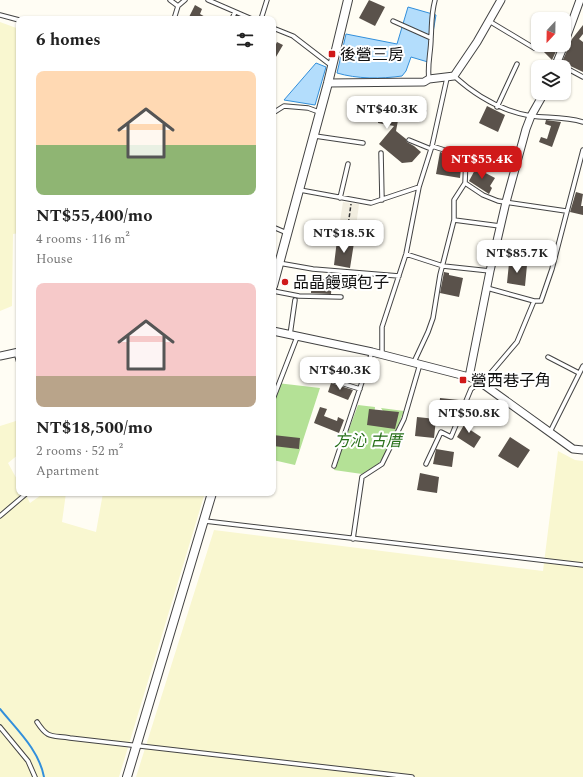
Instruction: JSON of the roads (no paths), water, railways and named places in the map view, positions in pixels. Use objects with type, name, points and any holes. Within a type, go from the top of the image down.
[{"type":"street","points":[[276,262],[288,233],[300,190],[333,66],[348,0]]},
{"type":"street","points":[[328,83],[424,82],[429,79],[451,77],[489,21],[501,0]]},
{"type":"street","points":[[571,25],[580,0]]},
{"type":"street","points":[[469,377],[486,288],[506,202],[526,129],[540,100]]},
{"type":"street","points":[[276,331],[382,354],[469,377],[480,382],[550,434],[573,449],[583,450]]},
{"type":"street","points":[[0,356],[16,352]]},
{"type":"street","points":[[127,777],[211,496]]},
{"type":"lane","points":[[170,0],[178,6]]},
{"type":"lane","points":[[175,16],[178,6],[185,0]]},
{"type":"lane","points":[[208,0],[245,16]]},
{"type":"lane","points":[[262,16],[267,0]]},
{"type":"lane","points":[[429,79],[428,70],[431,38],[431,14],[435,0]]},
{"type":"lane","points":[[233,16],[235,12]]},
{"type":"lane","points":[[0,15],[16,19]]},
{"type":"lane","points":[[393,21],[431,38]]},
{"type":"lane","points":[[489,21],[531,46]]},
{"type":"lane","points":[[276,29],[293,36],[333,66]]},
{"type":"lane","points":[[497,107],[517,64]]},
{"type":"lane","points":[[571,72],[583,77]]},
{"type":"lane","points":[[382,354],[382,327],[406,254],[419,187],[432,147],[451,77],[497,107],[531,116],[573,119],[583,122]]},
{"type":"lane","points":[[276,111],[284,106],[308,108],[320,112]]},
{"type":"lane","points":[[314,136],[363,143]]},
{"type":"lane","points":[[353,540],[362,477],[382,464],[404,419],[417,364],[433,318],[440,275],[454,220],[454,200],[465,183],[466,157],[409,140]]},
{"type":"lane","points":[[486,288],[534,301],[542,301],[552,269],[583,150]]},
{"type":"lane","points":[[381,152],[382,200]]},
{"type":"lane","points":[[340,198],[348,164]]},
{"type":"lane","points":[[578,173],[583,174]]},
{"type":"lane","points":[[465,183],[483,195],[506,202],[566,211]]},
{"type":"lane","points":[[300,190],[371,203],[419,187]]},
{"type":"lane","points":[[454,220],[500,226]]},
{"type":"lane","points":[[276,228],[288,233]]},
{"type":"lane","points":[[406,254],[443,266],[490,272]]},
{"type":"lane","points":[[276,262],[313,269],[399,276]]},
{"type":"lane","points":[[276,292],[299,296],[341,297]]},
{"type":"lane","points":[[276,390],[294,336],[295,300]]},
{"type":"lane","points":[[426,464],[441,432],[451,437],[471,389],[488,375],[517,342],[534,301]]},
{"type":"lane","points":[[334,466],[372,352]]},
{"type":"lane","points":[[548,357],[580,373]]},
{"type":"lane","points":[[550,434],[583,366]]},
{"type":"lane","points":[[322,377],[360,389]]},
{"type":"lane","points":[[0,516],[23,496]]},
{"type":"lane","points":[[204,521],[353,540],[583,566]]},
{"type":"lane","points":[[37,722],[43,732],[48,735],[412,777]]},
{"type":"lane","points":[[0,727],[28,761],[35,777]]},
{"type":"water","points":[[408,7],[436,15],[428,62],[411,57],[406,71],[402,76],[394,77],[361,77],[337,73],[346,34],[397,44]]},
{"type":"water","points":[[316,63],[326,67],[315,105],[284,100]]},
{"type":"waterway","points":[[0,709],[32,749],[44,777]]},
{"type":"place","name":"後營三房","points":[[332,54]]},
{"type":"place","name":"品晶饅頭包子","points":[[285,282]]},
{"type":"place","name":"營西巷子角","points":[[463,380]]},
{"type":"park label","name":"方沁 古厝","points":[[368,440]]}]
